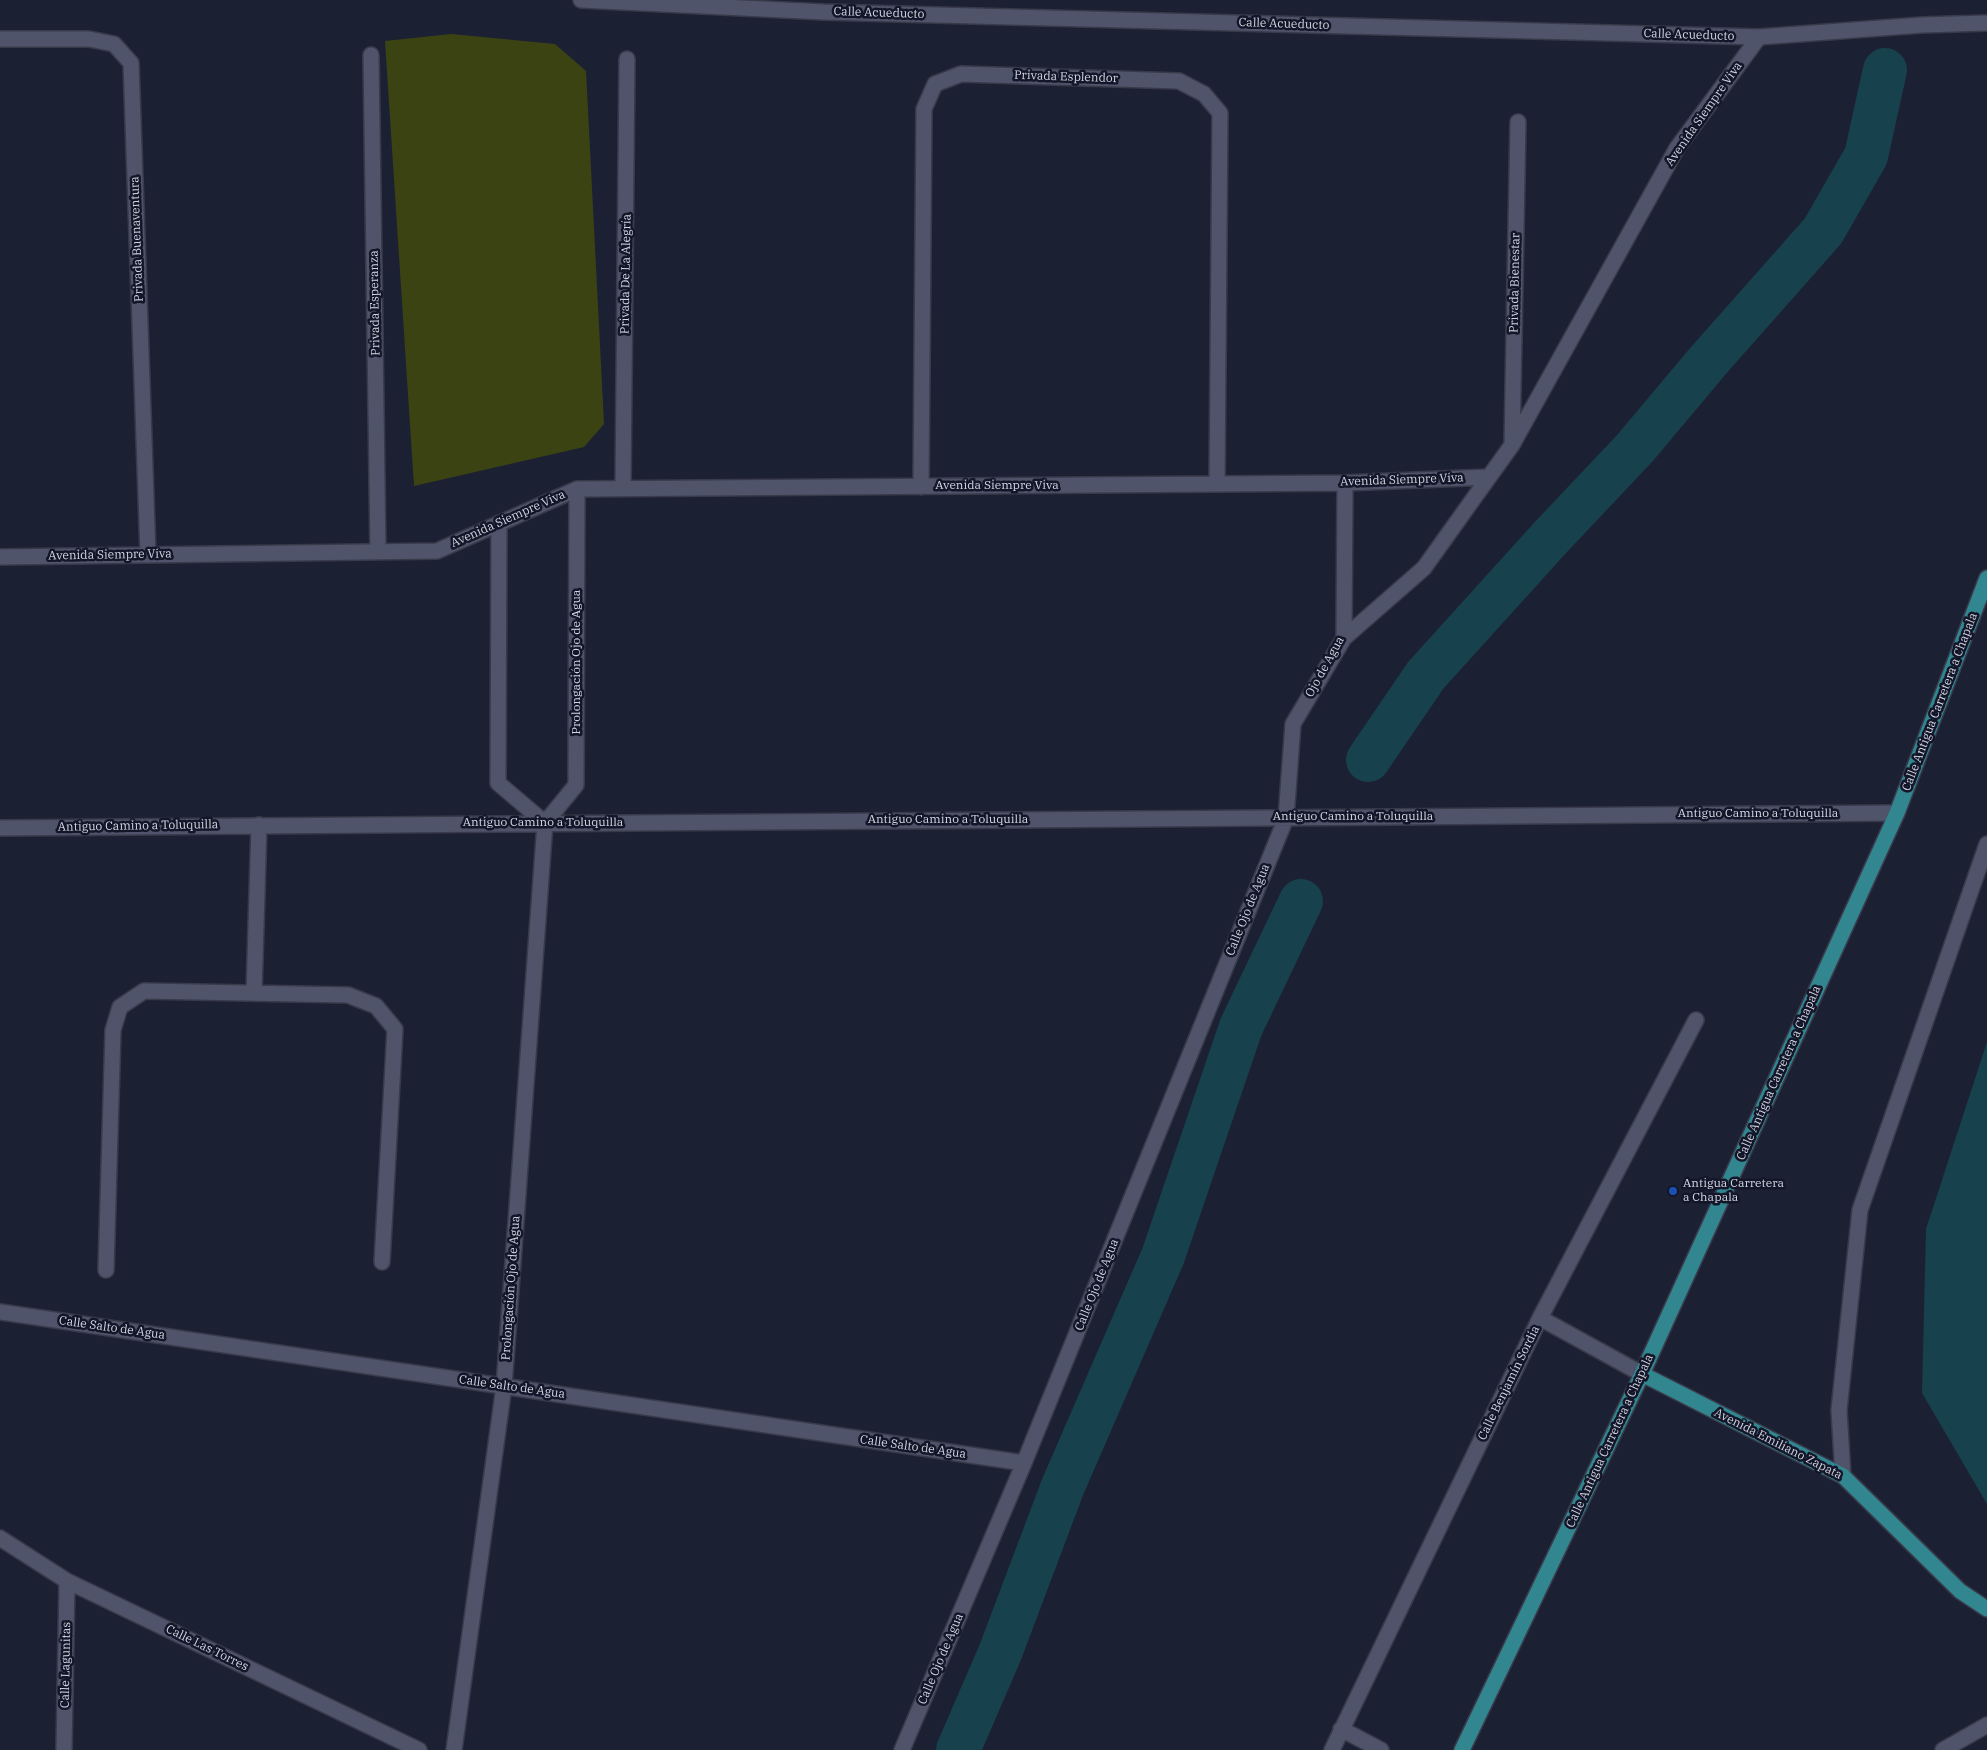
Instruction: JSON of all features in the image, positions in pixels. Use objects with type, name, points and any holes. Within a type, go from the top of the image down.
[{"type":"main road","name":"Calle Antigua Carretera a Chapala","points":[[1462,1750],[1642,1374],[1897,813],[1987,578]]},
{"type":"main road","name":"Avenida Emiliano Zapata","points":[[1642,1374],[1843,1476],[1960,1592],[1987,1609]]},
{"type":"street","name":"Calle Acueducto","points":[[581,0],[834,12],[1759,37],[1922,25],[1987,23]]},
{"type":"street","name":"Avenida Siempre Viva","points":[[0,557],[436,551],[577,489],[1345,483],[1489,477],[1512,445],[1677,148],[1759,37]]},
{"type":"street","name":"Privada Buenaventura","points":[[0,39],[89,39],[114,44],[131,63],[148,555]]},
{"type":"street","name":"Privada Esperanza","points":[[371,55],[378,551]]},
{"type":"street","name":"Privada De La Alegría","points":[[623,489],[627,59]]},
{"type":"street","name":"Privada Esplendor","points":[[921,487],[924,109],[935,84],[961,74],[1179,81],[1204,94],[1220,113],[1216,484]]},
{"type":"street","name":"Privada Bienestar","points":[[1512,445],[1518,122]]},
{"type":"street","points":[[1344,638],[1424,568],[1489,477]]},
{"type":"street","name":"Ojo de Agua","points":[[1286,818],[1292,724],[1344,638],[1345,483]]},
{"type":"street","name":"Prolongación Ojo de Agua","points":[[454,1750],[504,1386],[545,823],[576,785],[577,489]]},
{"type":"street","points":[[499,523],[498,783],[545,823]]},
{"type":"street","name":"Antiguo Camino a Toluquilla","points":[[0,828],[1897,813]]},
{"type":"street","name":"Calle Ojo de Agua","points":[[902,1750],[1024,1463],[1286,818]]},
{"type":"street","points":[[254,993],[258,825]]},
{"type":"street","points":[[1843,1476],[1839,1410],[1860,1210],[1987,844]]},
{"type":"street","points":[[106,1270],[113,1030],[120,1007],[144,991],[348,995],[376,1006],[395,1029],[382,1262]]},
{"type":"street","name":"Calle Benjamín Sordia","points":[[1332,1750],[1540,1318],[1696,1020]]},
{"type":"street","name":"Calle Salto de Agua","points":[[0,1312],[1024,1463]]},
{"type":"street","name":"Avenida Emiliano Zapata","points":[[1540,1318],[1642,1374]]},
{"type":"street","name":"Calle Las Torres","points":[[0,1538],[67,1581],[419,1750]]},
{"type":"street","name":"Calle Lagunitas","points":[[64,1750],[67,1581]]},
{"type":"street","points":[[1943,1750],[1987,1725]]},
{"type":"street","points":[[1342,1729],[1381,1750]]},
{"type":"green space","points":[[451,34],[555,44],[586,71],[604,424],[584,447],[414,486],[385,41]]},
{"type":"water","points":[[1987,1042],[1987,1504],[1922,1393],[1926,1229]]},
{"type":"waterway","points":[[1368,760],[1426,675],[1550,538],[1635,448],[1708,361],[1823,231],[1866,156],[1885,70]]},
{"type":"waterway","points":[[958,1750],[1000,1653],[1063,1486],[1163,1256],[1241,1027],[1301,901]]},
{"type":"place","name":"Antigua Carretera a Chapala","points":[[1673,1191]]}]
